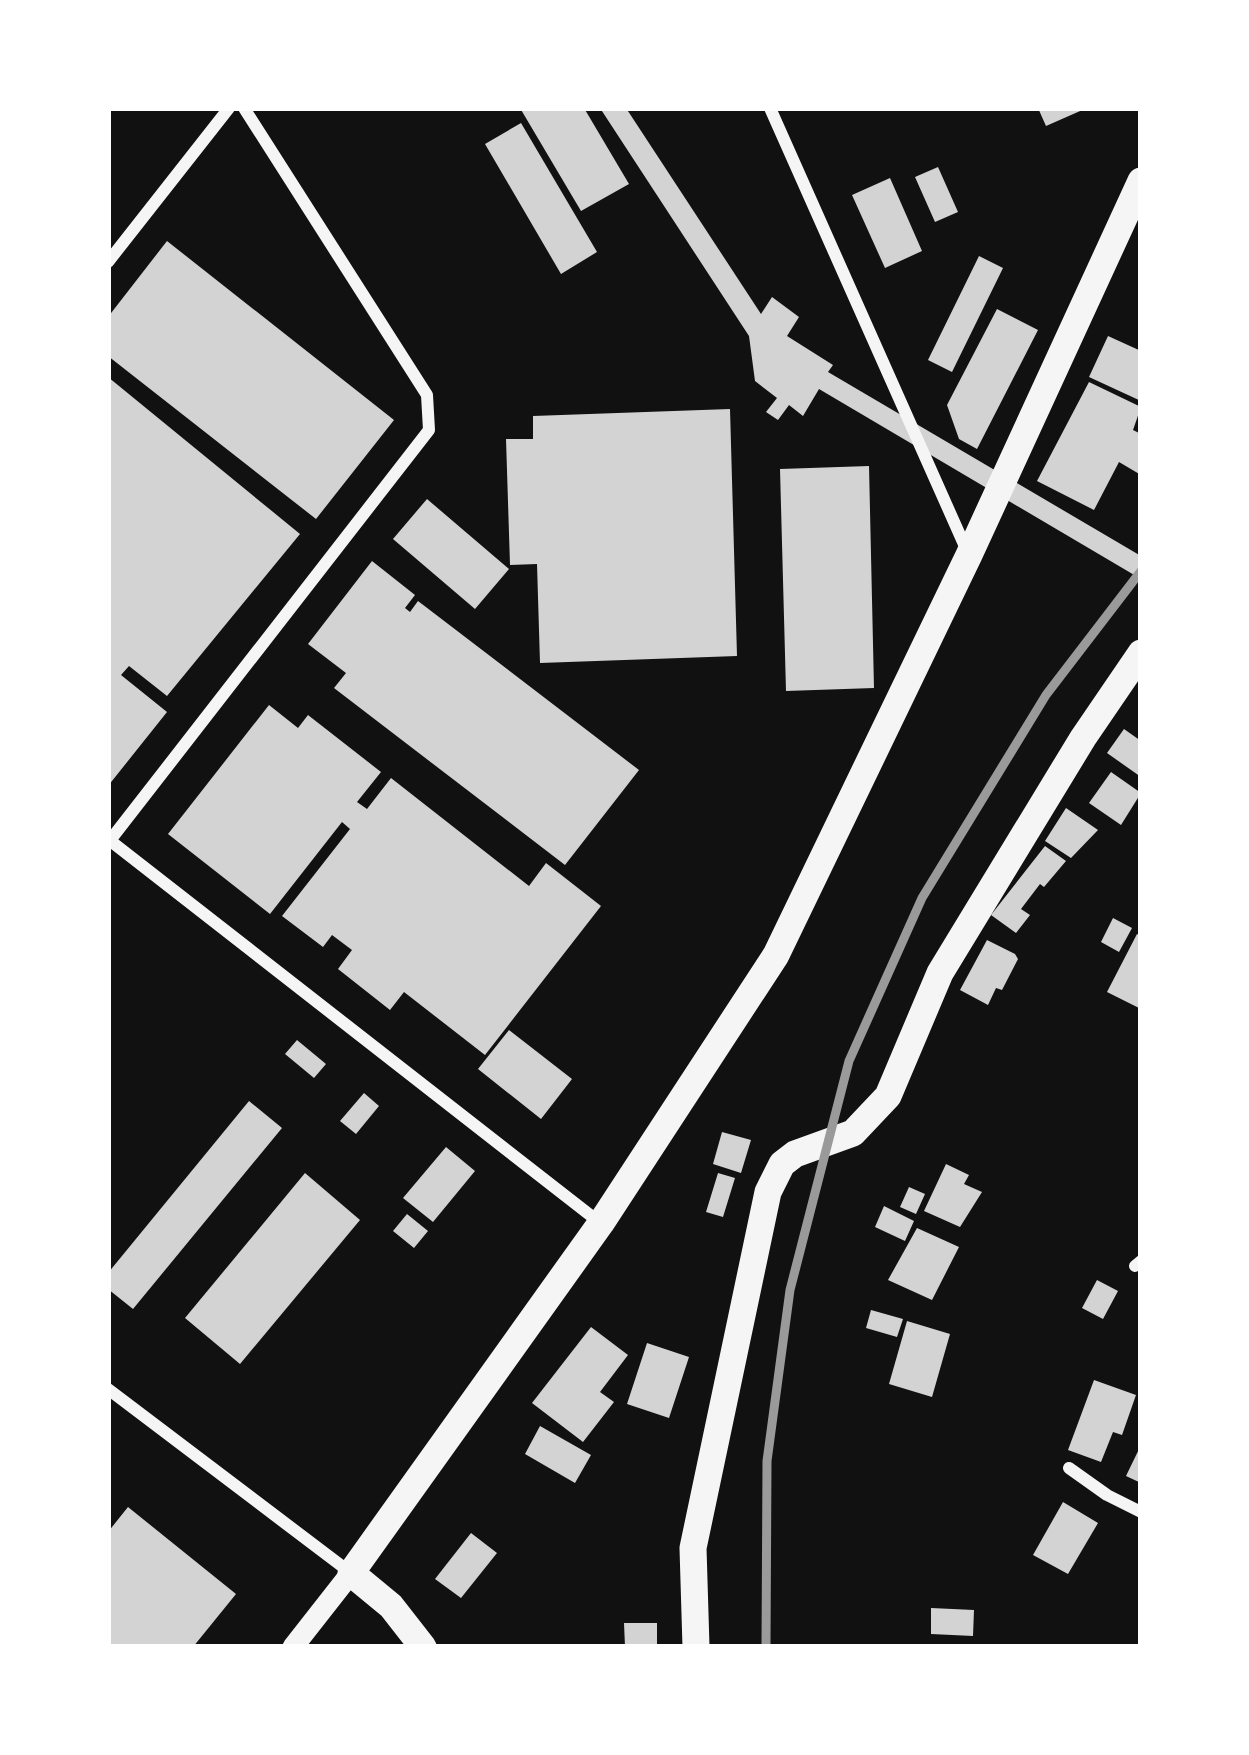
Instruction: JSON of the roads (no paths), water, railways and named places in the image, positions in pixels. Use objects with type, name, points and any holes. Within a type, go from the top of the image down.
[{"type":"main road","points":[[423,1647],[391,1606],[351,1574],[601,1223],[776,955],[1141,181]]},
{"type":"main road","points":[[696,1647],[693,1548],[768,1192],[782,1164],[794,1154],[853,1133],[888,1096],[940,974],[1070,758],[1141,653]]},
{"type":"street","points":[[108,262],[229,108]]},
{"type":"street","points":[[244,108],[428,395],[429,430],[109,841],[601,1223]]},
{"type":"street","points":[[770,108],[969,554]]},
{"type":"street","points":[[108,1388],[351,1574],[293,1647]]},
{"type":"street","points":[[1069,1468],[1141,1512]]},
{"type":"railway","points":[[766,1647],[767,1461],[790,1290],[849,1061],[922,898],[1046,695],[1141,571]]}]
